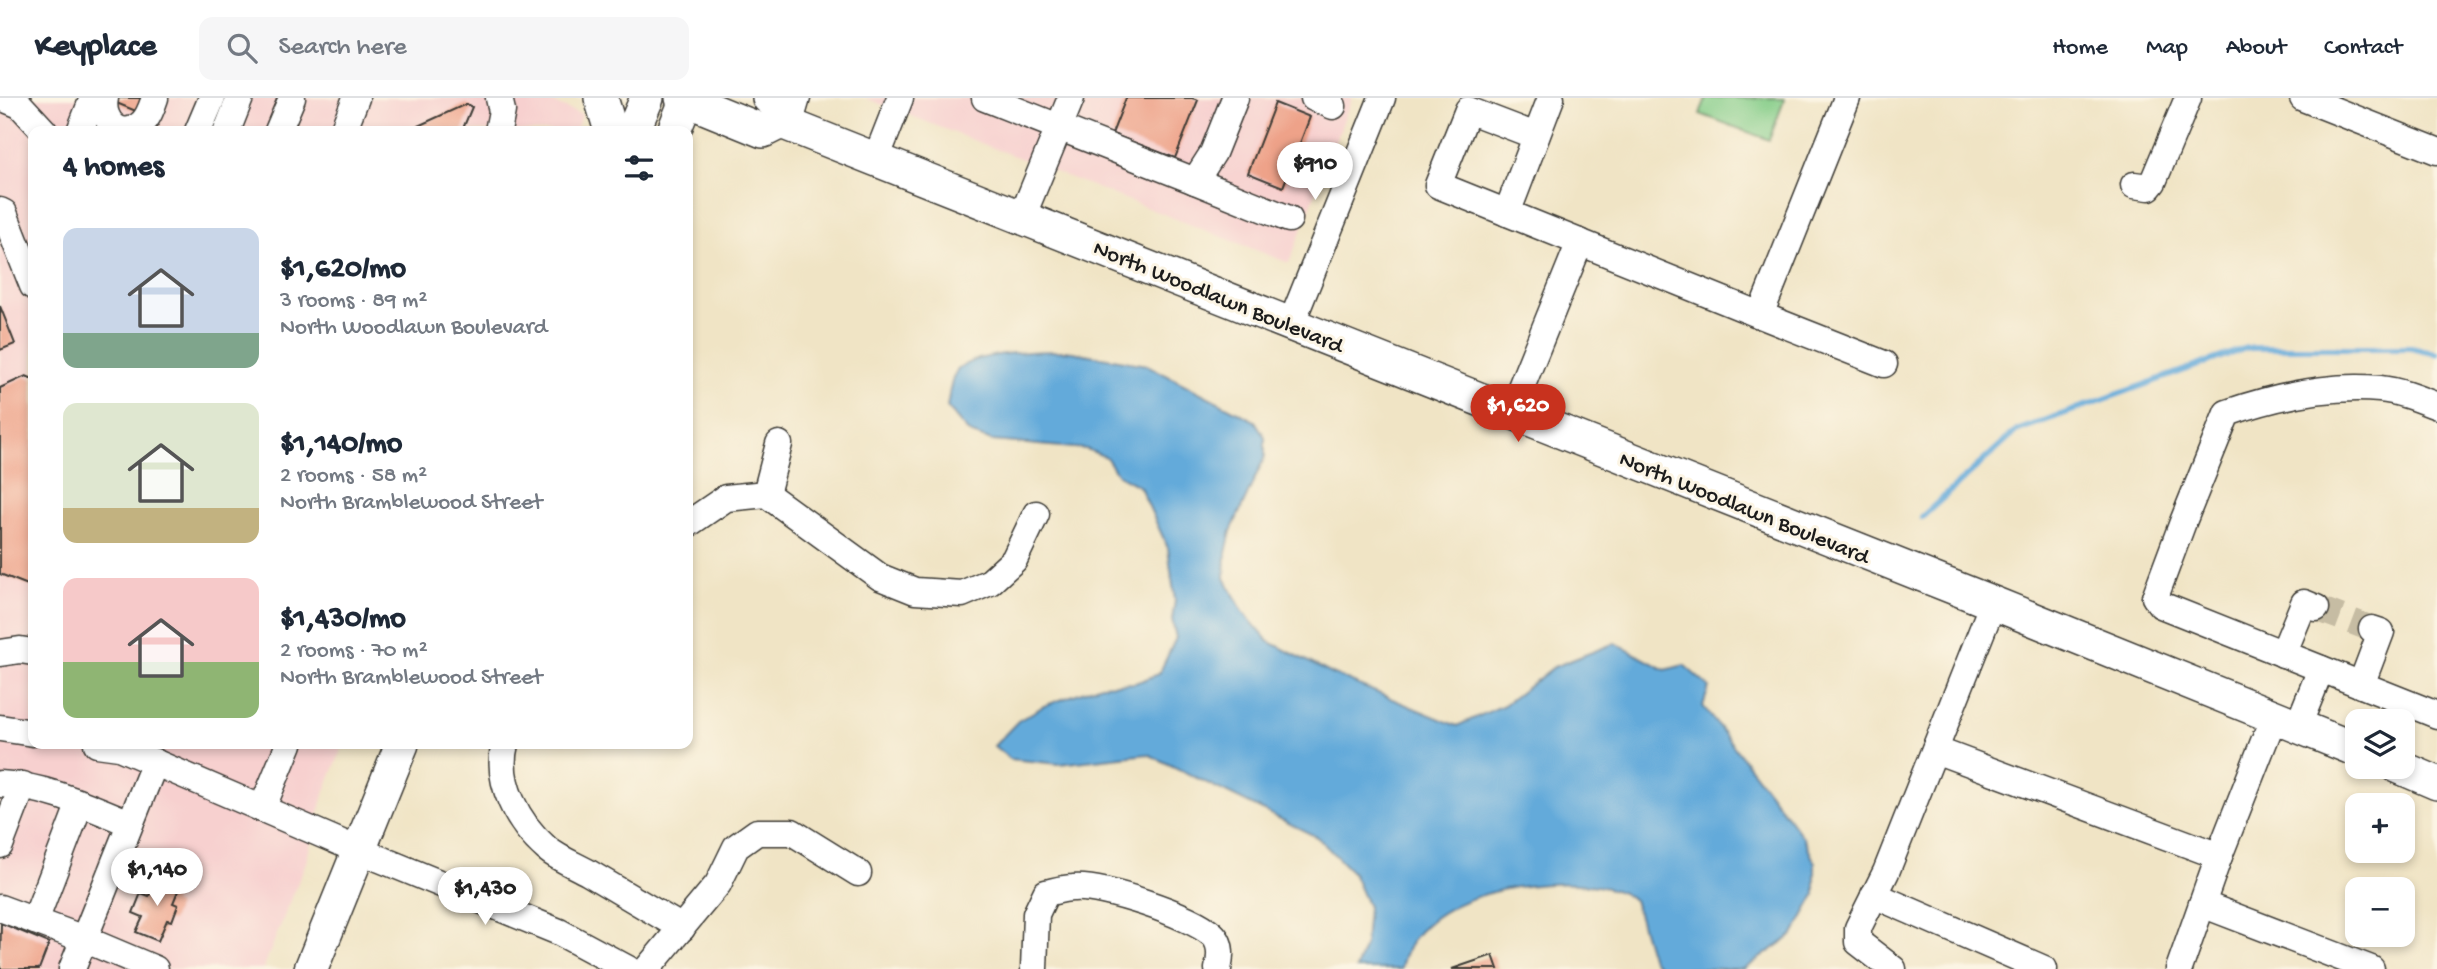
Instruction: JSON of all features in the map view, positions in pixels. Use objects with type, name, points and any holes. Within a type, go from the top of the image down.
[{"type":"main road","points":[[601,98],[609,126]]},
{"type":"main road","points":[[636,126],[647,98]]},
{"type":"main road","points":[[676,126],[685,99]]},
{"type":"main road","name":"North Woodlawn Boulevard","points":[[685,99],[762,131],[784,111],[876,159],[2345,745]]},
{"type":"main road","points":[[311,969],[400,749]]},
{"type":"main road","points":[[2415,774],[2437,783]]},
{"type":"street","points":[[87,126],[93,98]]},
{"type":"street","points":[[104,98],[103,114],[114,126]]},
{"type":"street","points":[[139,126],[155,98]]},
{"type":"street","points":[[153,126],[165,98]]},
{"type":"street","points":[[200,126],[212,98]]},
{"type":"street","points":[[229,126],[240,98]]},
{"type":"street","points":[[280,126],[292,98]]},
{"type":"street","points":[[345,126],[356,98]]},
{"type":"street","points":[[499,98],[502,111],[499,126]]},
{"type":"street","points":[[876,159],[900,98]]},
{"type":"street","points":[[985,98],[1289,219]]},
{"type":"street","points":[[1022,217],[1071,98]]},
{"type":"street","points":[[1195,181],[1213,153],[1235,98]]},
{"type":"street","points":[[1291,324],[1382,98]]},
{"type":"street","points":[[1507,213],[1551,98]]},
{"type":"street","points":[[1760,315],[1847,98]]},
{"type":"street","points":[[2134,185],[2149,187],[2153,182],[2188,98]]},
{"type":"street","points":[[2303,98],[2437,151]]},
{"type":"street","points":[[15,100],[39,126]]},
{"type":"street","points":[[1536,136],[1468,110],[1438,185],[1884,364]]},
{"type":"street","points":[[0,211],[5,213],[28,273]]},
{"type":"street","points":[[1511,412],[1580,242]]},
{"type":"street","points":[[2437,406],[2407,394],[2381,389],[2324,389],[2267,399],[2227,413],[2155,597],[2161,605],[2437,715]]},
{"type":"street","points":[[766,494],[779,444]]},
{"type":"street","points":[[693,521],[726,498],[766,494],[880,577],[915,591],[962,594],[990,582],[1014,560],[1036,514]]},
{"type":"street","points":[[1893,969],[1858,942],[1858,928],[1886,872],[1993,603]]},
{"type":"street","points":[[2283,654],[2304,603],[2316,608]]},
{"type":"street","points":[[2361,685],[2381,632],[2372,629]]},
{"type":"street","points":[[0,653],[28,651]]},
{"type":"street","points":[[2179,969],[2219,856],[2286,721],[2321,669]]},
{"type":"street","points":[[0,728],[28,732]]},
{"type":"street","points":[[124,749],[358,850],[559,932],[628,969]]},
{"type":"street","points":[[262,809],[287,749]]},
{"type":"street","points":[[504,749],[502,771],[507,788],[515,809],[531,833],[549,851],[682,928]]},
{"type":"street","points":[[1934,750],[2219,856]]},
{"type":"street","points":[[72,969],[155,762]]},
{"type":"street","points":[[0,845],[11,785],[80,803],[130,823]]},
{"type":"street","points":[[35,921],[80,803]]},
{"type":"street","points":[[647,969],[718,884],[736,847],[757,832],[792,832],[858,873]]},
{"type":"street","points":[[1034,969],[1036,914],[1046,893],[1074,887],[1112,893],[1184,917],[1214,935],[1221,955],[1217,969]]},
{"type":"street","points":[[1874,895],[2040,968]]},
{"type":"street","points":[[2202,904],[2371,969]]},
{"type":"street","points":[[0,908],[155,969]]},
{"type":"shaded area","points":[[0,98],[542,98],[582,115],[577,126],[28,126],[28,749],[342,749],[325,791],[306,862],[263,969],[0,969]]},
{"type":"shaded area","points":[[865,98],[1352,98],[1289,263]]},
{"type":"green space","points":[[1706,98],[1785,98],[1769,140],[1700,114]]},
{"type":"water","points":[[1067,351],[1147,365],[1255,421],[1265,437],[1265,456],[1231,531],[1226,553],[1225,578],[1243,612],[1268,641],[1332,674],[1457,726],[1504,705],[1554,667],[1615,643],[1665,670],[1684,665],[1709,687],[1703,706],[1803,837],[1815,863],[1815,895],[1793,935],[1744,969],[1662,969],[1652,960],[1634,900],[1629,897],[1615,890],[1588,885],[1523,886],[1489,893],[1458,905],[1431,921],[1411,942],[1401,969],[1356,969],[1365,945],[1368,907],[1353,873],[1317,837],[1148,754],[1059,764],[1010,759],[994,746],[1018,721],[1044,706],[1101,685],[1135,683],[1159,674],[1176,638],[1172,620],[1175,601],[1168,548],[1140,487],[1118,475],[1106,457],[1086,449],[992,441],[969,433],[947,407],[955,374],[962,366],[1006,354]]},
{"type":"building","points":[[116,98],[150,98],[143,114],[114,102]]},
{"type":"building","points":[[1126,98],[1198,100],[1175,158],[1112,134]]},
{"type":"building","points":[[1275,103],[1310,117],[1283,187],[1248,173]]},
{"type":"building","points":[[466,104],[472,107],[464,126],[418,126]]},
{"type":"building","points":[[0,306],[15,344],[0,350]]},
{"type":"building","points":[[28,377],[28,585],[0,574],[0,388]]},
{"type":"building","points":[[156,877],[180,886],[173,903],[178,905],[172,921],[167,920],[158,941],[136,932],[143,917],[133,913],[141,893],[149,896]]},
{"type":"building","points":[[1,923],[49,943],[39,969],[0,969]]},
{"type":"building","points":[[1493,955],[1498,969],[1452,969]]},
{"type":"waterway","points":[[1922,517],[2016,431],[2246,348],[2411,348],[2437,354]]},
{"type":"tunnel","points":[[2316,608],[2372,629]]}]
